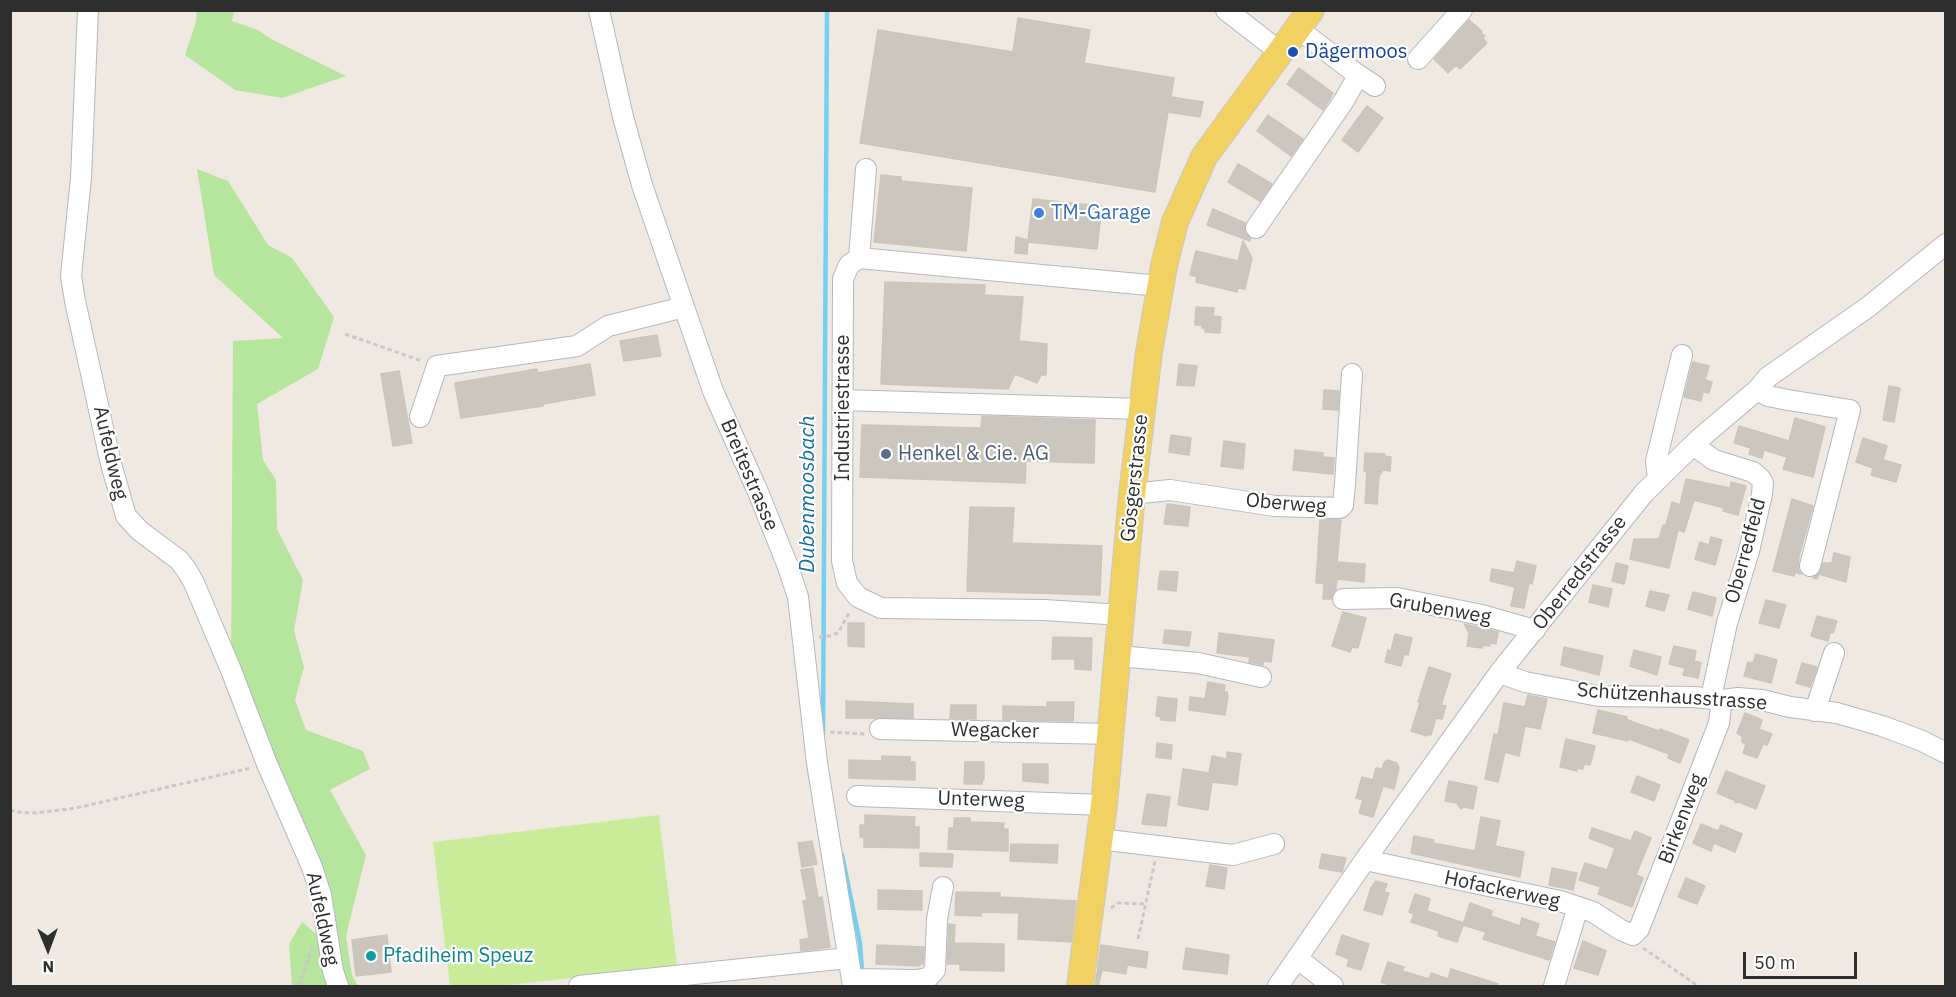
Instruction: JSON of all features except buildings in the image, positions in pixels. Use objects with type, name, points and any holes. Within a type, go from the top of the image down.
[{"type":"main road","name":"Gösgerstrasse","points":[[1080,987],[1104,805],[1132,494],[1160,286],[1175,222],[1204,157],[1304,19]]},
{"type":"street","name":"Aufeldweg","points":[[88,10],[81,178],[71,276],[111,464],[126,516],[140,531],[178,560],[194,583],[267,764],[312,867],[321,895],[328,944],[338,987]]},
{"type":"street","name":"Breitestrasse","points":[[599,10],[633,154],[684,307],[713,391],[762,502],[798,597],[817,763],[852,983]]},
{"type":"street","points":[[1418,59],[1462,10]]},
{"type":"street","points":[[1225,11],[1280,52]]},
{"type":"street","points":[[1304,19],[1358,75],[1375,86]]},
{"type":"street","points":[[1256,228],[1343,102],[1358,75]]},
{"type":"street","points":[[866,169],[859,258],[1160,286]]},
{"type":"street","name":"Oberredstrasse","points":[[1278,987],[1365,860],[1500,673],[1621,521],[1658,479],[1693,445],[1757,390],[1768,377],[1868,307],[1946,244]]},
{"type":"street","name":"Industriestrasse","points":[[858,597],[847,583],[842,561],[843,279],[849,266],[859,258]]},
{"type":"street","points":[[420,417],[437,366],[577,346],[608,326],[684,307]]},
{"type":"street","points":[[1658,479],[1656,461],[1682,355]]},
{"type":"street","name":"Oberweg","points":[[1132,494],[1170,490],[1275,506],[1340,508],[1343,505],[1346,484],[1352,374]]},
{"type":"street","points":[[1757,390],[1768,396],[1850,410],[1810,566]]},
{"type":"street","points":[[843,400],[1142,409]]},
{"type":"street","name":"Oberredfeld","points":[[1693,445],[1714,460],[1753,472],[1761,478],[1763,483],[1749,551],[1727,623],[1716,699]]},
{"type":"street","points":[[858,597],[881,608],[1044,610],[1122,615]]},
{"type":"street","name":"Grubenweg","points":[[1343,599],[1397,598],[1482,615],[1535,630]]},
{"type":"street","points":[[1815,711],[1834,653]]},
{"type":"street","points":[[1118,656],[1198,663],[1261,677]]},
{"type":"street","name":"Schützenhausstrasse","points":[[1500,673],[1525,682],[1599,696],[1738,698],[1762,700],[1815,711],[1837,712],[1920,740],[1946,753]]},
{"type":"street","name":"Birkenweg","points":[[1633,934],[1639,929],[1712,743],[1722,713],[1716,699]]},
{"type":"street","name":"Wegacker","points":[[880,729],[1111,734]]},
{"type":"street","name":"Unterweg","points":[[857,796],[1104,805]]},
{"type":"street","points":[[1100,839],[1233,855],[1274,844]]},
{"type":"street","name":"Hofackerweg","points":[[1365,860],[1560,901],[1593,912],[1621,930],[1633,934]]},
{"type":"street","points":[[852,983],[928,978],[935,970],[937,919],[943,887]]},
{"type":"street","points":[[1554,987],[1578,907]]},
{"type":"street","points":[[579,987],[848,958]]},
{"type":"street","points":[[1298,959],[1333,987]]},
{"type":"path","points":[[345,334],[437,366]]},
{"type":"path","points":[[817,637],[838,633],[858,597]]},
{"type":"path","points":[[828,732],[872,735],[880,729]]},
{"type":"path","points":[[10,810],[17,813],[36,813],[76,808],[267,764]]},
{"type":"path","points":[[1138,939],[1158,847]]},
{"type":"path","points":[[1106,912],[1118,903],[1145,904]]},
{"type":"path","points":[[1633,934],[1638,944],[1698,987]]},
{"type":"path","points":[[299,987],[312,947],[328,944]]},
{"type":"green space","points":[[197,11],[234,11],[232,21],[258,30],[271,39],[346,76],[282,98],[235,90],[185,55]]},
{"type":"green space","points":[[197,169],[228,181],[268,245],[292,258],[334,317],[318,369],[257,404],[263,460],[276,480],[277,529],[303,580],[294,631],[304,667],[295,700],[306,730],[363,751],[370,769],[330,790],[366,855],[346,936],[352,975],[358,986],[292,986],[289,944],[302,922],[328,944],[321,895],[231,670],[233,341],[283,338],[214,275]]},
{"type":"green space","points":[[659,815],[677,966],[500,986],[450,986],[433,842]]},
{"type":"waterway","name":"Dubenmoosbach","points":[[823,734],[827,10]]},
{"type":"waterway","name":"Dubenmoosbach","points":[[842,855],[860,943],[862,973]]},
{"type":"place","name":"Dägermoos","points":[[1293,52]]},
{"type":"place","name":"TM-Garage","points":[[1039,213]]},
{"type":"place","name":"Henkel & Cie. AG","points":[[886,454]]},
{"type":"place","name":"Pfadiheim Speuz","points":[[371,956]]}]
